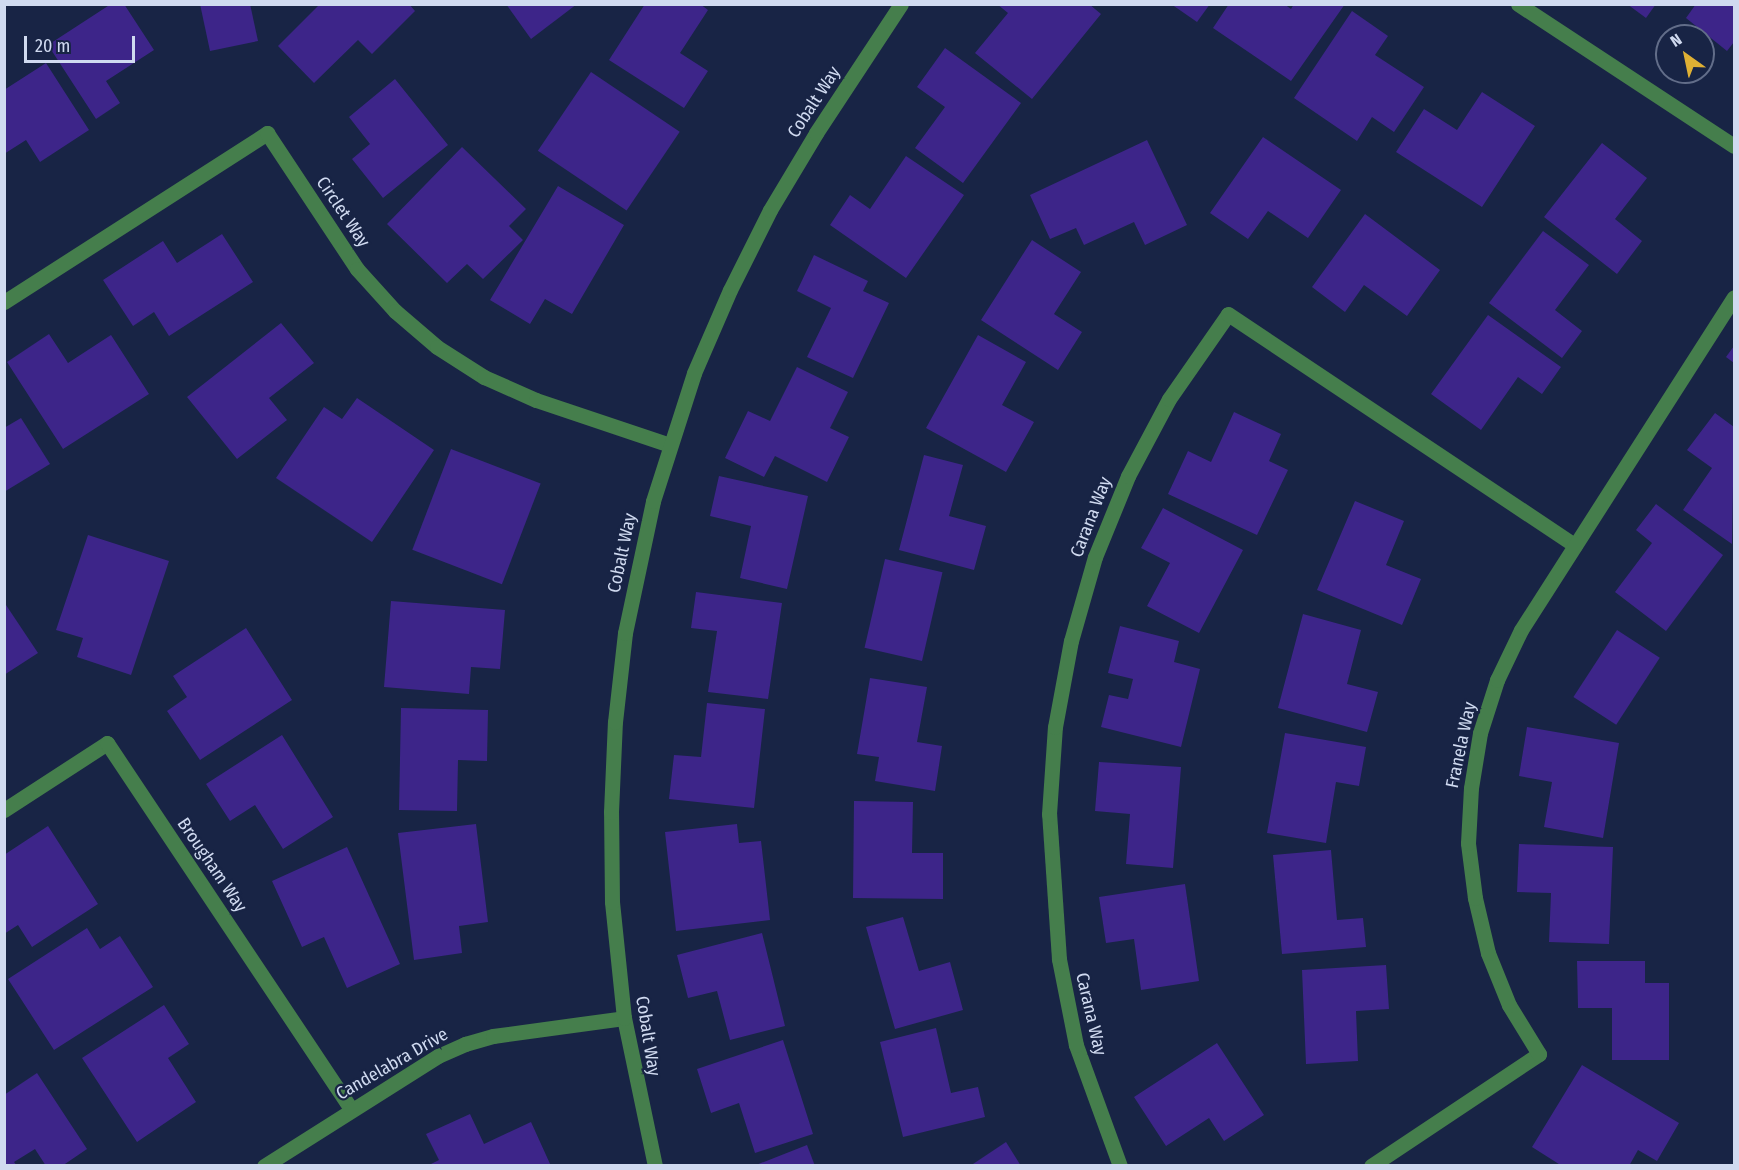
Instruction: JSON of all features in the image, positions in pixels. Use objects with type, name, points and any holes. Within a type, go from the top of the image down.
[{"type":"street","name":"Cobalt Way","points":[[655,1166],[624,1018],[612,902],[615,722],[625,633],[653,501],[670,445],[725,300],[770,210],[901,4]]},
{"type":"street","points":[[1518,4],[1734,146]]},
{"type":"street","name":"Circlet Way","points":[[4,302],[267,133],[357,268],[395,311],[437,347],[484,377],[536,400],[670,445]]},
{"type":"street","name":"Franela Way","points":[[1371,1166],[1539,1054],[1509,1005],[1488,953],[1474,898],[1468,843],[1471,788],[1480,733],[1497,680],[1521,630],[1734,297]]},
{"type":"street","name":"Carana Way","points":[[1120,1166],[1103,1128],[1077,1045],[1059,959],[1049,837],[1055,727],[1071,641],[1095,557],[1128,476],[1169,399],[1228,314],[1575,545]]},
{"type":"street","name":"Brougham Way","points":[[4,810],[107,743],[351,1109]]},
{"type":"street","name":"Candelabra Drive","points":[[264,1166],[438,1056],[465,1044],[493,1036],[624,1018]]},
{"type":"building","points":[[111,4],[124,4],[154,50],[106,81],[120,103],[96,119],[48,45]]},
{"type":"building","points":[[200,4],[250,4],[258,41],[210,51]]},
{"type":"building","points":[[320,4],[409,4],[415,11],[372,54],[358,40],[314,83],[278,46]]},
{"type":"building","points":[[506,4],[577,4],[531,39]]},
{"type":"building","points":[[645,4],[700,4],[708,10],[680,53],[708,71],[684,108],[609,60]]},
{"type":"building","points":[[997,4],[1089,4],[1101,14],[1032,99],[975,53],[1008,13]]},
{"type":"building","points":[[1171,4],[1210,4],[1197,22]]},
{"type":"building","points":[[1229,4],[1284,4],[1291,9],[1294,4],[1345,4],[1291,81],[1213,28]]},
{"type":"building","points":[[1627,4],[1656,4],[1646,18]]},
{"type":"building","points":[[1696,4],[1734,4],[1734,42],[1727,51],[1715,41],[1715,24],[1693,24],[1686,18]]},
{"type":"building","points":[[1352,11],[1388,36],[1375,55],[1424,87],[1394,132],[1372,117],[1357,141],[1294,98]]},
{"type":"building","points":[[945,48],[1021,103],[963,183],[915,148],[945,107],[917,87]]},
{"type":"building","points":[[46,63],[89,130],[40,162],[26,140],[4,154],[4,90]]},
{"type":"building","points":[[591,72],[680,132],[627,211],[538,151]]},
{"type":"building","points":[[395,79],[448,145],[383,198],[352,159],[370,144],[349,117]]},
{"type":"building","points":[[1482,92],[1535,126],[1482,207],[1396,152],[1424,109],[1457,130]]},
{"type":"building","points":[[1263,137],[1341,190],[1308,238],[1268,211],[1248,239],[1210,213]]},
{"type":"building","points":[[1147,140],[1187,225],[1145,245],[1134,222],[1084,245],[1076,228],[1050,239],[1030,195]]},
{"type":"building","points":[[1602,143],[1647,178],[1615,219],[1642,241],[1617,274],[1544,217]]},
{"type":"building","points":[[462,147],[526,209],[509,226],[523,240],[483,279],[467,264],[447,283],[387,224]]},
{"type":"building","points":[[906,156],[964,195],[906,278],[830,225],[850,195],[870,209]]},
{"type":"building","points":[[558,186],[624,225],[572,314],[545,299],[530,324],[490,300]]},
{"type":"building","points":[[1365,214],[1440,270],[1407,316],[1364,285],[1345,312],[1312,287]]},
{"type":"building","points":[[1543,231],[1589,265],[1555,310],[1582,331],[1562,358],[1489,303]]},
{"type":"building","points":[[222,234],[253,282],[169,336],[154,312],[133,326],[103,280],[163,241],[177,263]]},
{"type":"building","points":[[1032,240],[1081,272],[1054,314],[1082,332],[1058,370],[981,320]]},
{"type":"building","points":[[814,255],[868,281],[863,291],[889,303],[853,378],[807,357],[831,308],[797,291]]},
{"type":"building","points":[[1488,315],[1561,367],[1542,394],[1518,377],[1481,430],[1431,394]]},
{"type":"building","points":[[281,323],[314,363],[269,398],[287,420],[237,459],[187,397]]},
{"type":"building","points":[[49,334],[68,363],[111,335],[149,394],[63,449],[7,362]]},
{"type":"building","points":[[978,335],[1026,362],[1002,405],[1034,422],[1006,472],[926,428]]},
{"type":"building","points":[[1734,346],[1734,363],[1726,357]]},
{"type":"building","points":[[797,367],[848,392],[830,428],[849,437],[827,482],[775,456],[764,477],[725,458],[748,411],[770,421]]},
{"type":"building","points":[[357,398],[434,450],[372,542],[276,478],[324,407],[342,419]]},
{"type":"building","points":[[1234,412],[1281,434],[1269,461],[1288,470],[1257,535],[1168,494],[1188,451],[1211,462]]},
{"type":"building","points":[[1715,413],[1734,427],[1732,544],[1683,510],[1712,468],[1687,450]]},
{"type":"building","points":[[21,418],[50,464],[4,492],[4,428]]},
{"type":"building","points":[[451,449],[541,483],[502,584],[412,550]]},
{"type":"building","points":[[924,455],[963,465],[949,516],[986,526],[974,570],[899,550]]},
{"type":"building","points":[[719,476],[808,496],[787,589],[740,578],[751,526],[710,516]]},
{"type":"building","points":[[1355,501],[1404,521],[1386,565],[1421,579],[1402,625],[1317,590]]},
{"type":"building","points":[[1656,504],[1723,555],[1666,631],[1615,592],[1652,543],[1636,530]]},
{"type":"building","points":[[1163,508],[1243,550],[1199,633],[1147,606],[1170,563],[1141,548]]},
{"type":"building","points":[[88,535],[169,561],[131,675],[77,657],[83,638],[56,630]]},
{"type":"building","points":[[885,559],[942,572],[922,661],[865,648]]},
{"type":"building","points":[[696,592],[782,603],[768,699],[708,692],[717,631],[691,628]]},
{"type":"building","points":[[391,601],[505,610],[500,669],[471,667],[469,694],[384,687]]},
{"type":"building","points":[[4,602],[38,653],[4,675]]},
{"type":"building","points":[[1303,614],[1361,630],[1347,684],[1378,692],[1367,732],[1278,708]]},
{"type":"building","points":[[1120,626],[1179,641],[1174,662],[1200,669],[1181,747],[1101,727],[1109,695],[1128,699],[1133,679],[1108,673]]},
{"type":"building","points":[[246,628],[292,700],[200,760],[167,711],[187,697],[173,676]]},
{"type":"building","points":[[1617,630],[1660,658],[1616,725],[1573,697]]},
{"type":"building","points":[[870,678],[927,687],[917,742],[942,746],[935,791],[875,781],[879,757],[857,754]]},
{"type":"building","points":[[707,703],[765,709],[754,808],[669,799],[674,755],[701,757]]},
{"type":"building","points":[[401,708],[488,710],[487,761],[458,760],[457,811],[399,810]]},
{"type":"building","points":[[1527,727],[1619,743],[1603,838],[1544,827],[1552,782],[1519,776]]},
{"type":"building","points":[[1285,733],[1366,747],[1359,786],[1336,782],[1326,843],[1267,833]]},
{"type":"building","points":[[282,735],[333,817],[283,849],[255,805],[230,821],[206,784]]},
{"type":"building","points":[[1099,762],[1181,767],[1173,868],[1126,864],[1130,814],[1095,811]]},
{"type":"building","points":[[854,801],[913,802],[912,853],[943,853],[943,899],[853,898]]},
{"type":"building","points":[[476,824],[488,922],[459,926],[462,953],[414,960],[398,833]]},
{"type":"building","points":[[737,824],[739,843],[761,841],[770,920],[676,931],[665,832]]},
{"type":"building","points":[[48,826],[98,904],[32,947],[18,925],[4,934],[4,855]]},
{"type":"building","points":[[1519,844],[1613,847],[1609,944],[1549,942],[1551,893],[1517,892]]},
{"type":"building","points":[[347,847],[400,964],[347,988],[324,937],[302,947],[272,881]]},
{"type":"building","points":[[1331,850],[1337,920],[1363,918],[1366,947],[1282,954],[1273,855]]},
{"type":"building","points":[[1185,884],[1199,981],[1141,990],[1134,939],[1106,943],[1099,897]]},
{"type":"building","points":[[903,917],[919,971],[950,962],[963,1010],[895,1029],[866,927]]},
{"type":"building","points":[[87,928],[100,949],[120,936],[153,987],[54,1050],[8,979]]},
{"type":"building","points":[[762,933],[785,1026],[730,1040],[717,991],[688,998],[677,955]]},
{"type":"building","points":[[1577,961],[1645,961],[1645,983],[1669,983],[1669,1060],[1612,1060],[1612,1008],[1578,1008]]},
{"type":"building","points":[[1386,965],[1389,1009],[1356,1011],[1358,1061],[1306,1064],[1302,970]]},
{"type":"building","points":[[164,1005],[189,1044],[168,1058],[196,1102],[137,1142],[82,1058]]},
{"type":"building","points":[[936,1028],[951,1093],[978,1087],[985,1117],[903,1137],[880,1042]]},
{"type":"building","points":[[783,1040],[813,1134],[755,1153],[739,1103],[711,1113],[697,1069]]},
{"type":"building","points":[[1217,1043],[1264,1115],[1224,1141],[1209,1118],[1166,1146],[1134,1097]]},
{"type":"building","points":[[1582,1065],[1679,1123],[1657,1161],[1638,1150],[1629,1166],[1562,1166],[1532,1147]]},
{"type":"building","points":[[37,1073],[87,1149],[62,1166],[46,1166],[35,1149],[14,1162],[17,1166],[4,1166],[4,1095]]},
{"type":"building","points":[[470,1114],[484,1144],[531,1122],[551,1166],[427,1166],[439,1160],[426,1134]]},
{"type":"building","points":[[1006,1142],[1021,1166],[970,1166]]},
{"type":"building","points":[[807,1145],[815,1166],[756,1166],[756,1165]]}]
